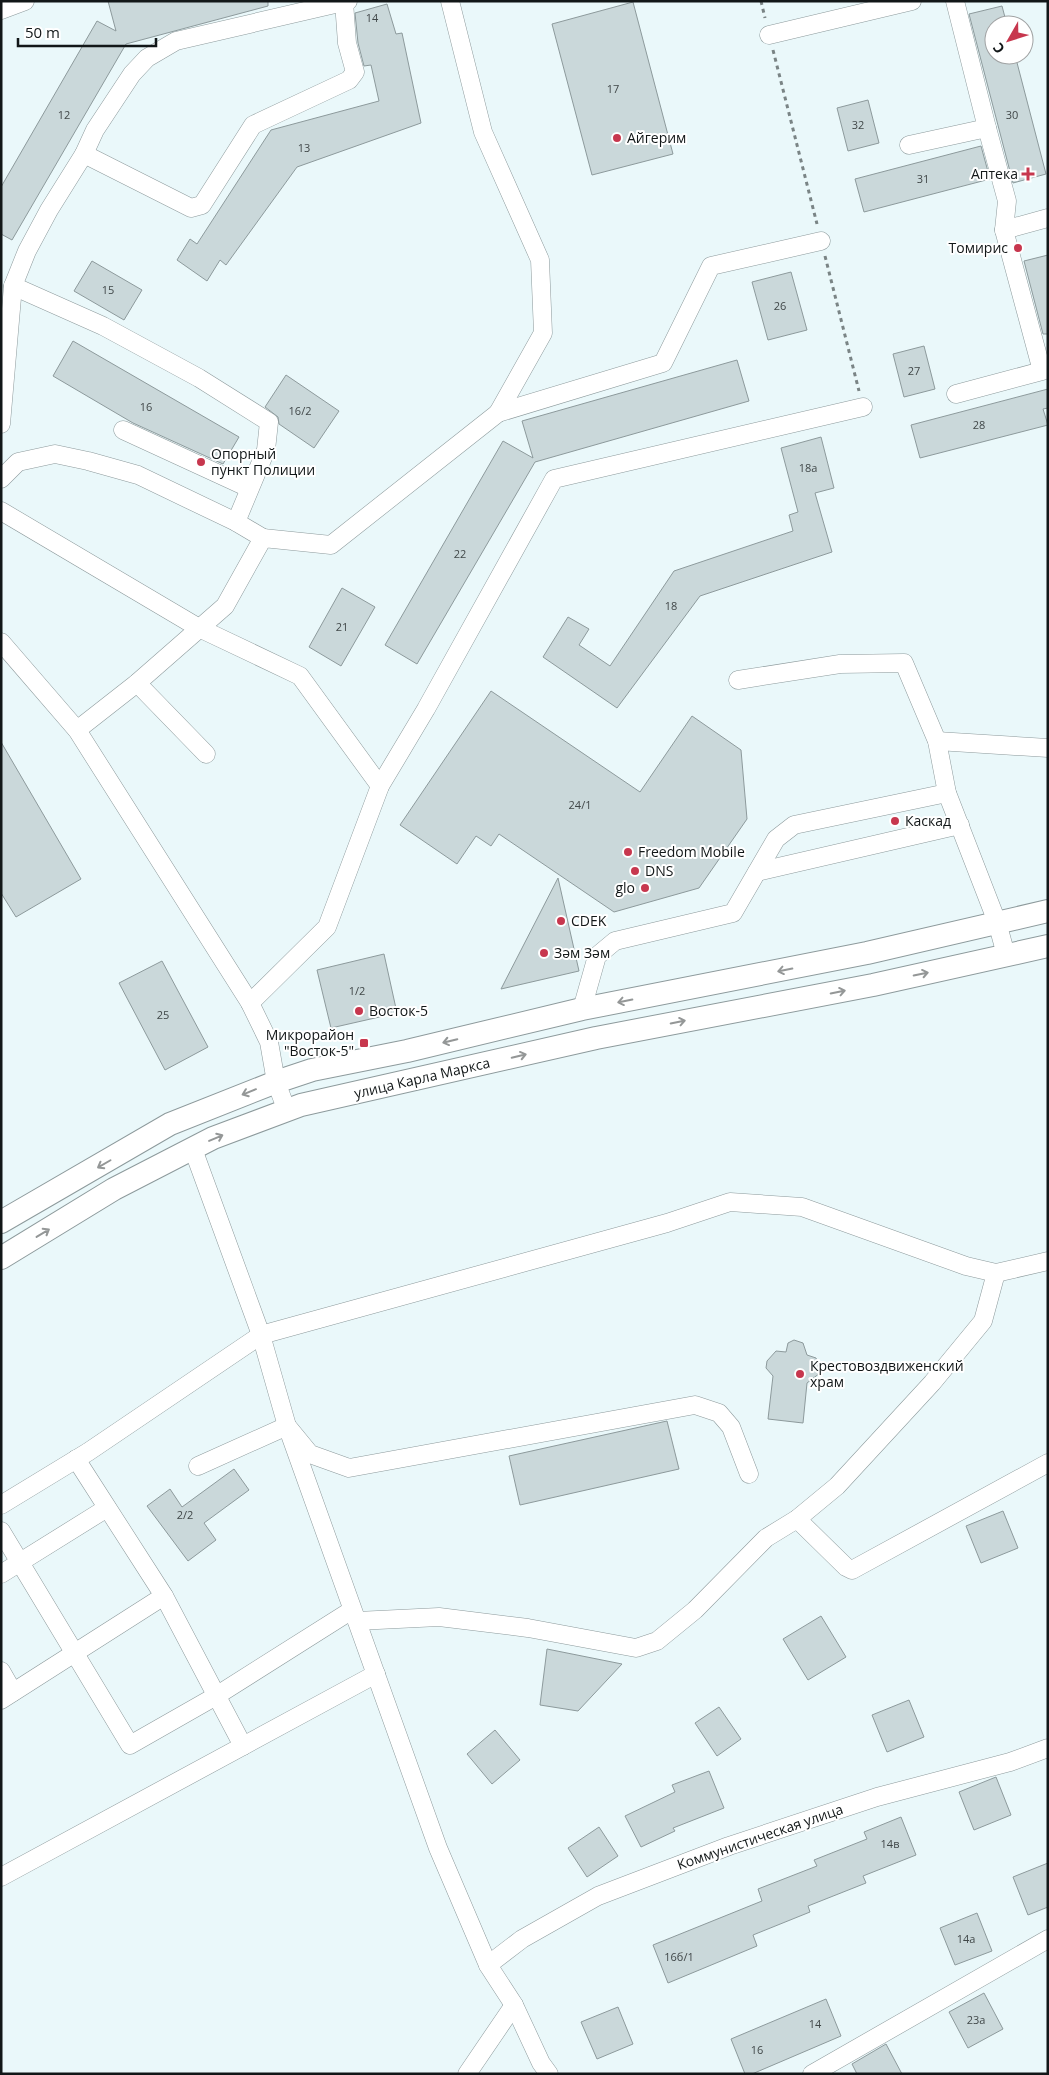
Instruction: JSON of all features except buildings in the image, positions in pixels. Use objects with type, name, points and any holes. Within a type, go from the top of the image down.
[{"type":"main road","points":[[997,922],[1048,898]]},
{"type":"main road","points":[[1,1222],[170,1124],[276,1082],[312,1070],[407,1051],[582,1009],[867,954],[997,922],[1048,912]]},
{"type":"main road","name":"улица Карла Маркса","points":[[1,1258],[114,1189],[213,1138],[301,1105],[596,1038],[873,985],[1048,946]]},
{"type":"street","points":[[1,10],[24,1]]},
{"type":"street","points":[[450,1],[484,132],[540,260],[543,333],[498,413]]},
{"type":"street","points":[[769,35],[912,1]]},
{"type":"street","points":[[955,1],[1007,201],[1004,230],[1042,371],[956,394]]},
{"type":"street","points":[[1,424],[13,286],[27,252],[49,210],[84,154],[95,130],[132,74],[148,58],[176,41],[346,2],[347,43],[356,72],[349,80],[253,124],[202,204],[192,208],[84,154]]},
{"type":"street","points":[[909,145],[987,128]]},
{"type":"street","points":[[1004,230],[1048,218]]},
{"type":"street","points":[[1,479],[18,462],[55,454],[138,475],[236,522],[263,538],[331,544],[498,413],[662,363],[711,266],[821,241]]},
{"type":"street","points":[[13,286],[111,331],[199,378],[269,422],[266,450],[236,522]]},
{"type":"street","points":[[250,1003],[327,927],[380,786],[426,709],[554,479],[863,407]]},
{"type":"street","points":[[123,430],[249,488]]},
{"type":"street","points":[[1,511],[200,628],[300,676],[380,786]]},
{"type":"street","points":[[77,730],[137,683],[225,606],[263,538]]},
{"type":"street","points":[[1,642],[77,730],[250,1003],[269,1042],[276,1082],[287,1111]]},
{"type":"street","points":[[738,680],[840,664],[904,663],[937,740],[947,793],[997,922],[1006,955]]},
{"type":"street","points":[[137,683],[206,754]]},
{"type":"street","points":[[937,740],[1048,748]]},
{"type":"street","points":[[582,1009],[597,956],[615,941],[733,913],[776,839],[794,826],[947,793]]},
{"type":"street","points":[[757,872],[960,825]]},
{"type":"street","points":[[193,1149],[261,1335],[287,1426],[438,1848],[488,1965],[514,2005],[541,2063],[549,2074]]},
{"type":"street","points":[[1,1505],[76,1459],[261,1335],[667,1223],[730,1202],[802,1207],[966,1266],[996,1273],[1048,1262]]},
{"type":"street","points":[[1,1531],[130,1745],[355,1615],[440,1617],[528,1628],[636,1648],[657,1641],[695,1610],[766,1538],[797,1519],[837,1486],[932,1383],[983,1321],[996,1273]]},
{"type":"street","points":[[287,1426],[310,1454],[349,1468],[695,1405],[718,1413],[731,1427],[749,1474]]},
{"type":"street","points":[[198,1466],[287,1426]]},
{"type":"street","points":[[76,1459],[164,1596],[243,1746]]},
{"type":"street","points":[[797,1519],[846,1567],[852,1570],[1048,1463]]},
{"type":"street","points":[[1,1574],[107,1508]]},
{"type":"street","points":[[1,1671],[7,1696],[164,1596]]},
{"type":"street","points":[[1,1877],[376,1674]]},
{"type":"street","name":"Коммунистическая улица","points":[[488,1965],[522,1939],[607,1892],[729,1846],[877,1797],[1010,1762],[1048,1748]]},
{"type":"street","points":[[812,2074],[1048,1939]]},
{"type":"street","points":[[467,2074],[514,2005]]},
{"type":"path","points":[[761,1],[863,407]]},
{"type":"place","name":"Айгерим","points":[[617,138]]},
{"type":"place","name":"Аптека","points":[[1028,174]]},
{"type":"place","name":"Томирис","points":[[1018,248]]},
{"type":"place","name":"Опорный пункт Полиции","points":[[201,462]]},
{"type":"place","name":"Каскад","points":[[895,821]]},
{"type":"place","name":"Freedom Mobile","points":[[628,852]]},
{"type":"place","name":"DNS","points":[[635,871]]},
{"type":"place","name":"glo","points":[[645,888]]},
{"type":"place","name":"CDEK","points":[[561,921]]},
{"type":"place","name":"Зәм Зәм","points":[[544,953]]},
{"type":"place","name":"Восток-5","points":[[359,1011]]},
{"type":"place","name":"Микрорайон \"Восток-5\"","points":[[364,1043]]},
{"type":"place","name":"Крестовоздвиженский храм","points":[[800,1374]]}]
